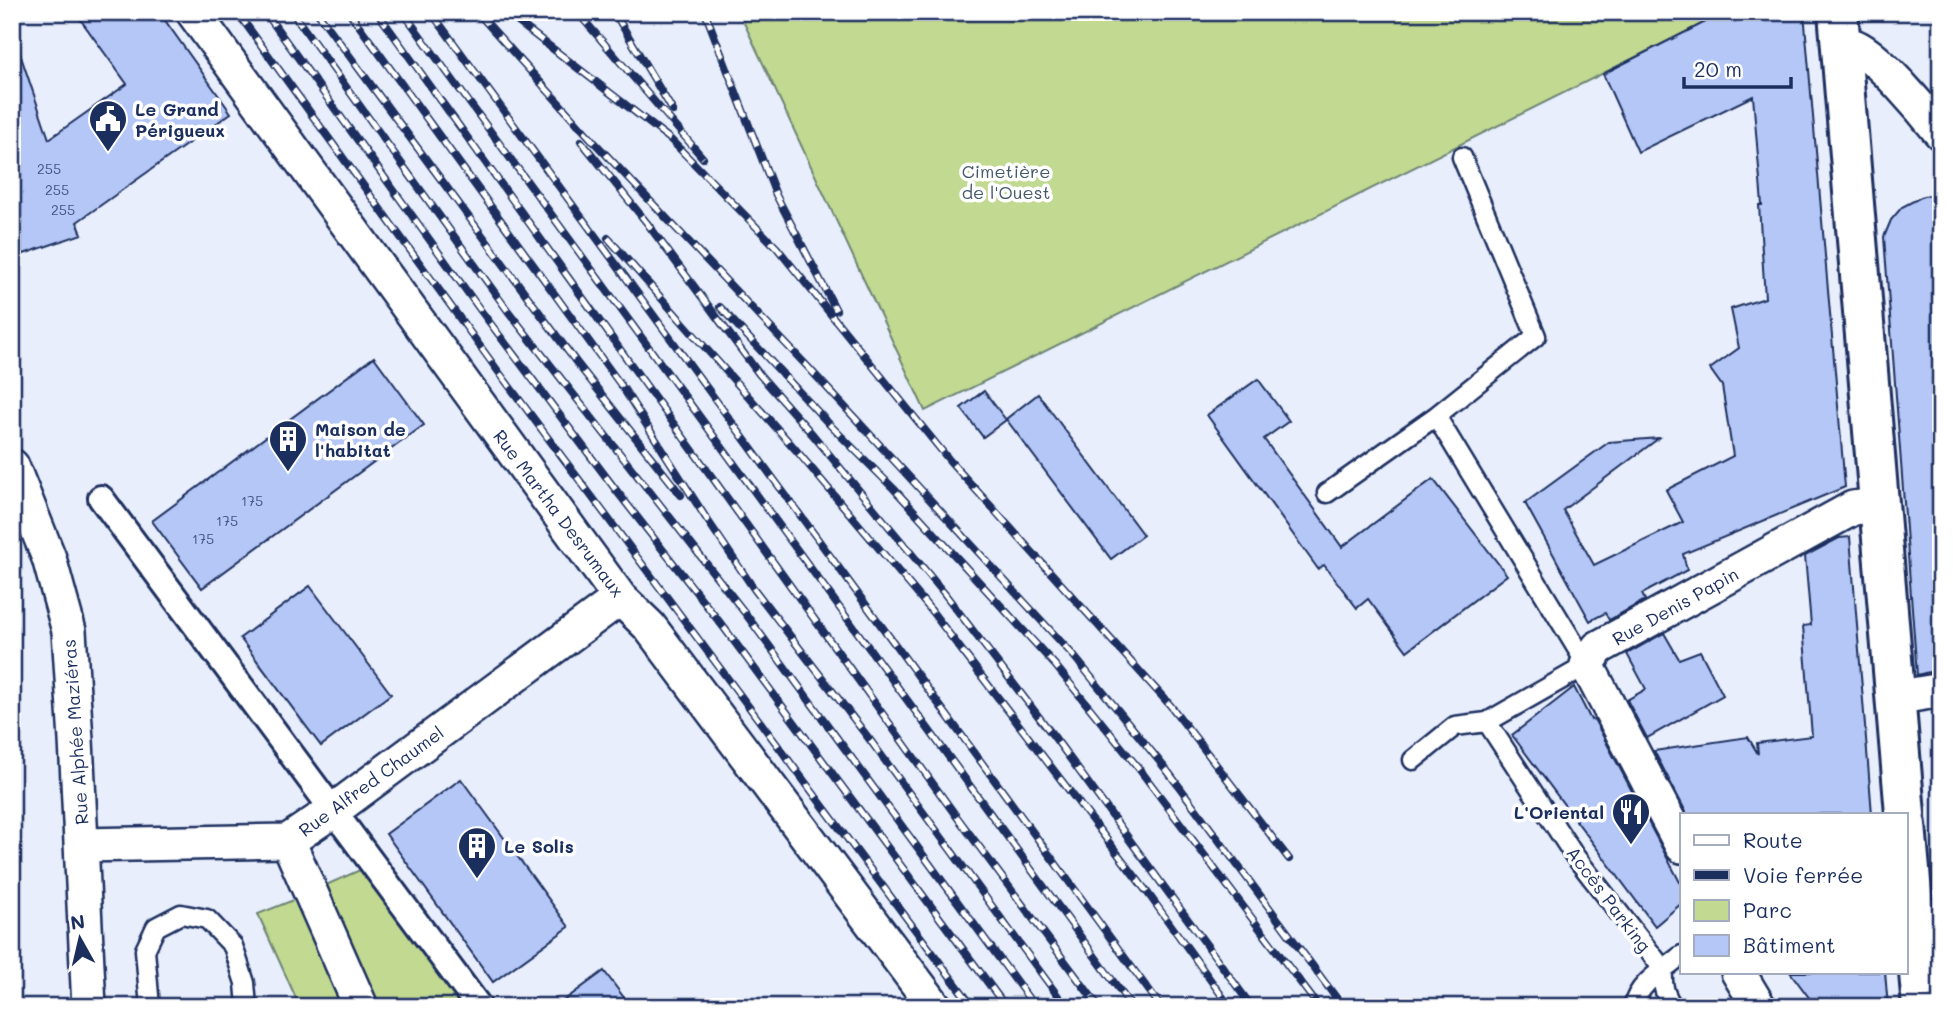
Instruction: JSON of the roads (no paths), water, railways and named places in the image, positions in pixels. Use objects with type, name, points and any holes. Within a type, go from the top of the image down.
[{"type":"street","name":"Rue Martha Desrumaux","points":[[193,12],[620,598],[649,625],[934,1007]]},
{"type":"street","points":[[1840,29],[1853,46],[1866,53],[1941,133]]},
{"type":"street","points":[[1840,29],[1905,813]]},
{"type":"street","name":"Rue Alphée Maziéras","points":[[12,466],[50,558],[69,631],[89,1007]]},
{"type":"street","points":[[101,498],[479,1007]]},
{"type":"street","name":"Rue Denis Papin","points":[[1587,665],[1598,648],[1853,508],[1878,505]]},
{"type":"street","name":"Rue Alfred Chaumel","points":[[81,845],[288,841],[334,810],[620,598]]},
{"type":"street","points":[[1587,665],[1680,842]]},
{"type":"street","points":[[1894,698],[1941,688]]},
{"type":"street","points":[[288,841],[361,1007]]},
{"type":"street","points":[[1908,848],[1922,1007]]},
{"type":"street","points":[[1739,974],[1759,1007]]},
{"type":"lane","points":[[1327,493],[1436,416],[1536,336],[1462,157]]},
{"type":"lane","points":[[1413,760],[1455,726],[1487,722],[1587,665],[1436,416]]},
{"type":"lane","name":"Accès Parking","points":[[1487,722],[1574,855],[1663,969]]},
{"type":"lane","points":[[150,1007],[145,950],[156,927],[181,914],[207,919],[233,946],[245,983],[247,1007]]},
{"type":"lane","points":[[1633,1007],[1635,996],[1646,984],[1680,956]]},
{"type":"lane","points":[[1663,969],[1662,984],[1665,996],[1673,1007]]},
{"type":"railway","points":[[237,12],[498,371],[973,1007]]},
{"type":"railway","points":[[265,12],[481,311],[725,629],[1006,1007]]},
{"type":"railway","points":[[292,12],[508,311],[745,613],[1035,1007]]},
{"type":"railway","points":[[317,12],[576,362],[681,495]]},
{"type":"railway","points":[[349,12],[623,388],[754,589],[870,740],[1066,1007]]},
{"type":"railway","points":[[377,12],[954,813],[1099,1007]]},
{"type":"railway","points":[[403,12],[1132,1007]]},
{"type":"railway","points":[[431,12],[1161,1007]]},
{"type":"railway","points":[[477,12],[595,143],[807,366],[1073,655],[1169,773],[1343,1007]]},
{"type":"railway","points":[[505,12],[670,139],[777,248],[950,461],[1170,705],[1289,859]]},
{"type":"railway","points":[[577,12],[703,158]]},
{"type":"railway","points":[[614,12],[673,111]]},
{"type":"railway","points":[[705,12],[776,195],[836,310]]},
{"type":"railway","points":[[581,141],[647,223],[759,374],[944,593],[1055,738],[1252,1007]]},
{"type":"railway","points":[[608,238],[796,450],[930,609],[1147,892],[1230,1007]]},
{"type":"railway","points":[[720,307],[894,489],[1055,665],[1140,770],[1319,1007]]},
{"type":"place","name":"Le Grand Périgueux","points":[[108,153]]},
{"type":"place","name":"Maison de l'habitat","points":[[288,473]]},
{"type":"place","name":"L'Oriental","points":[[1631,846]]},
{"type":"place","name":"Le Solis","points":[[477,880]]},
{"type":"park label","name":"Cimetière de l'Ouest","points":[[1006,181]]}]
